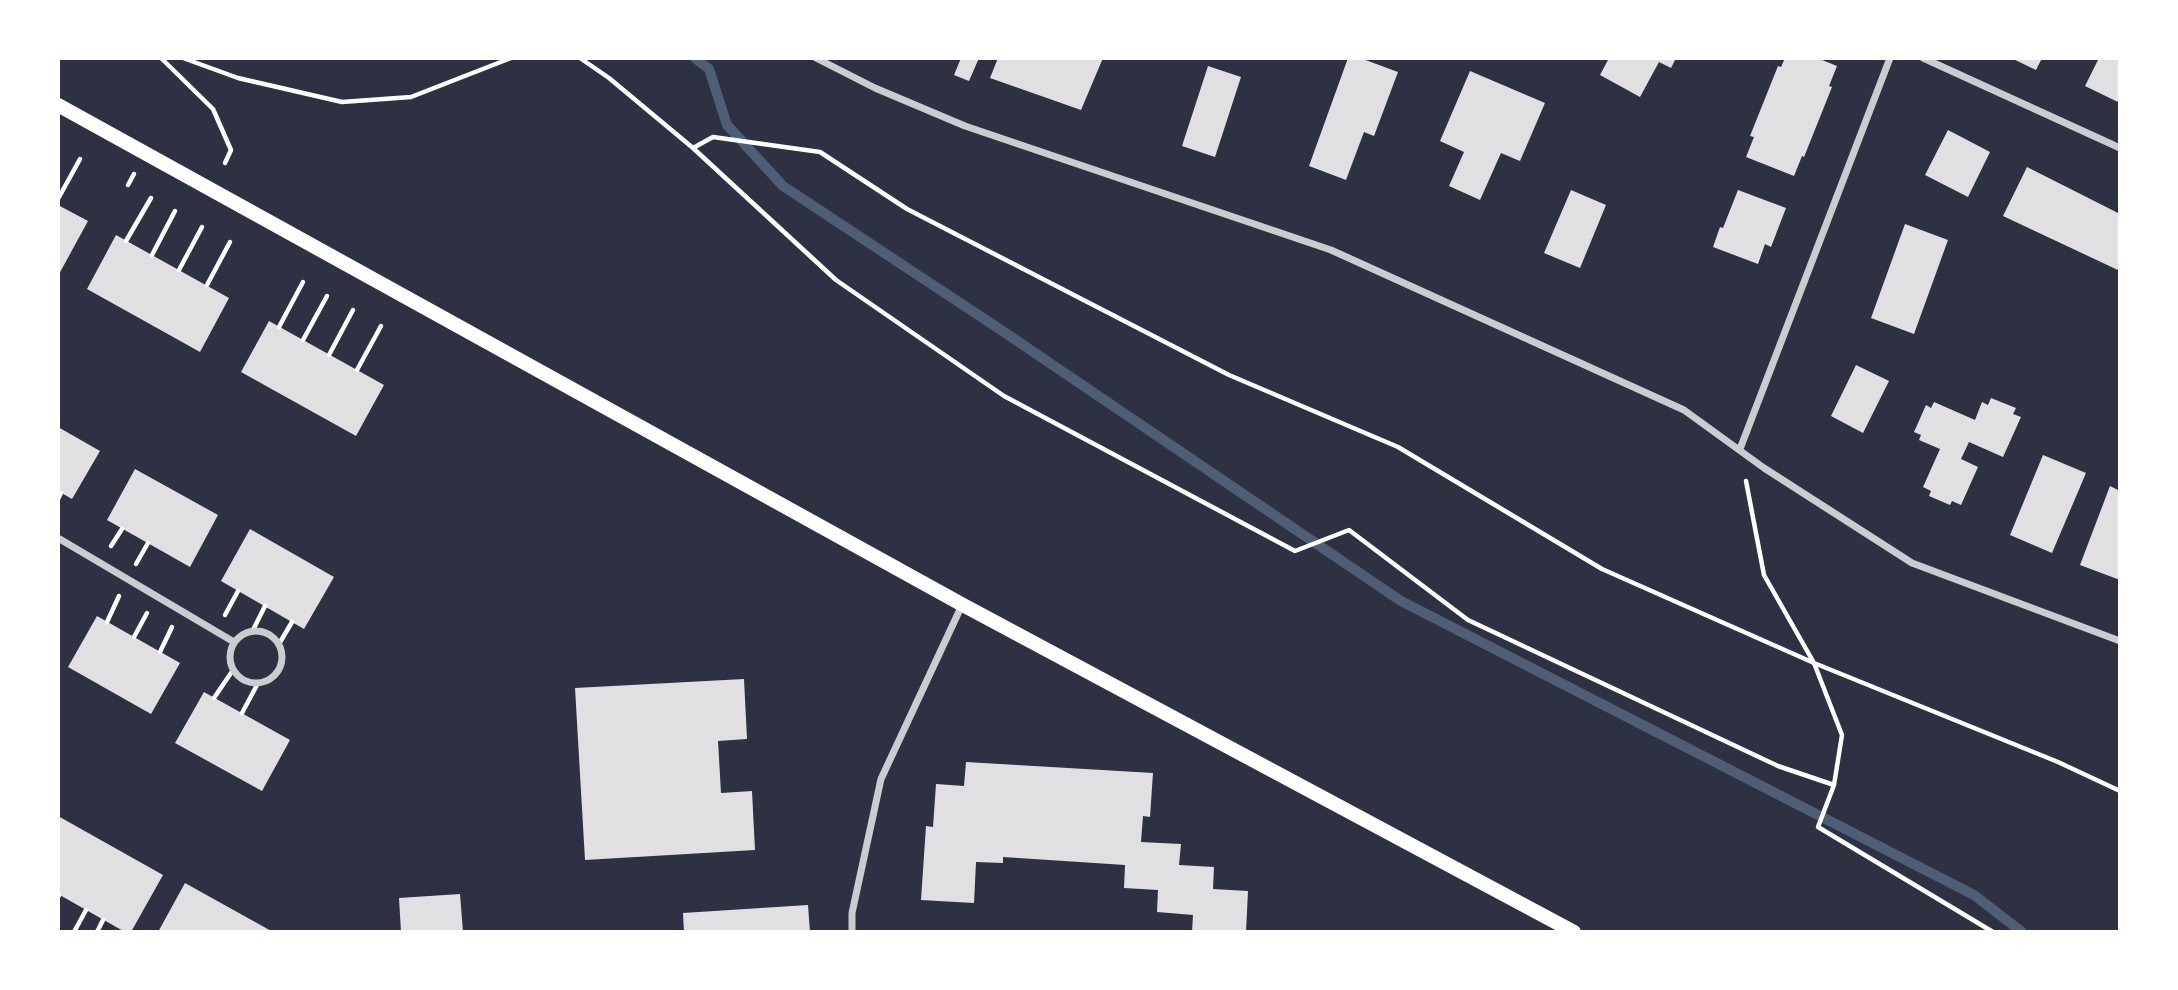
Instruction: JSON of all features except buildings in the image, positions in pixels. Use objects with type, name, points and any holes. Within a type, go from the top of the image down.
[{"type":"main road","points":[[58,104],[962,605],[1574,932]]},
{"type":"street","points":[[816,58],[875,88],[965,126],[1331,250],[1684,410],[1765,468],[1912,563],[2120,641]]},
{"type":"street","points":[[1740,449],[1890,58]]},
{"type":"street","points":[[1923,58],[2120,148]]},
{"type":"street","points":[[58,538],[234,642]]},
{"type":"street","points":[[852,932],[852,913],[881,779],[962,605]]},
{"type":"street","points":[[253,630],[273,637],[279,644],[282,661],[274,677],[257,685],[240,679],[230,662],[234,642],[245,632],[253,630]]},
{"type":"path","points":[[161,58],[213,108],[231,150],[225,163]]},
{"type":"path","points":[[183,58],[239,78],[342,102],[411,97],[511,58]]},
{"type":"path","points":[[580,58],[610,78],[693,148],[836,280],[1004,396],[1295,551],[1349,530],[1468,621],[1778,766],[1834,785]]},
{"type":"path","points":[[693,148],[713,137],[820,152],[907,209],[1229,376],[1398,447],[1602,569],[1814,663],[2058,762],[2120,791]]},
{"type":"path","points":[[58,199],[80,159]]},
{"type":"path","points":[[126,241],[151,198]]},
{"type":"path","points":[[152,255],[175,211]]},
{"type":"path","points":[[179,270],[202,227]]},
{"type":"path","points":[[206,285],[230,242]]},
{"type":"path","points":[[279,327],[303,282]]},
{"type":"path","points":[[303,340],[327,296]]},
{"type":"path","points":[[329,355],[352,310]]},
{"type":"path","points":[[357,370],[381,326]]},
{"type":"path","points":[[1740,449],[1764,575],[1814,663],[1842,735],[1834,785],[1818,827],[1993,932]]},
{"type":"path","points":[[58,499],[61,493]]},
{"type":"path","points":[[107,622],[127,579]]},
{"type":"path","points":[[216,630],[239,591]]},
{"type":"path","points":[[253,630],[265,606]]},
{"type":"path","points":[[279,644],[292,622]]},
{"type":"path","points":[[215,698],[233,670]]},
{"type":"path","points":[[242,713],[257,685]]},
{"type":"path","points":[[74,932],[86,910]]},
{"type":"path","points":[[97,932],[103,920]]},
{"type":"waterway","points":[[695,58],[709,69],[727,125],[783,186],[1401,601],[1974,895],[2022,932]]}]
